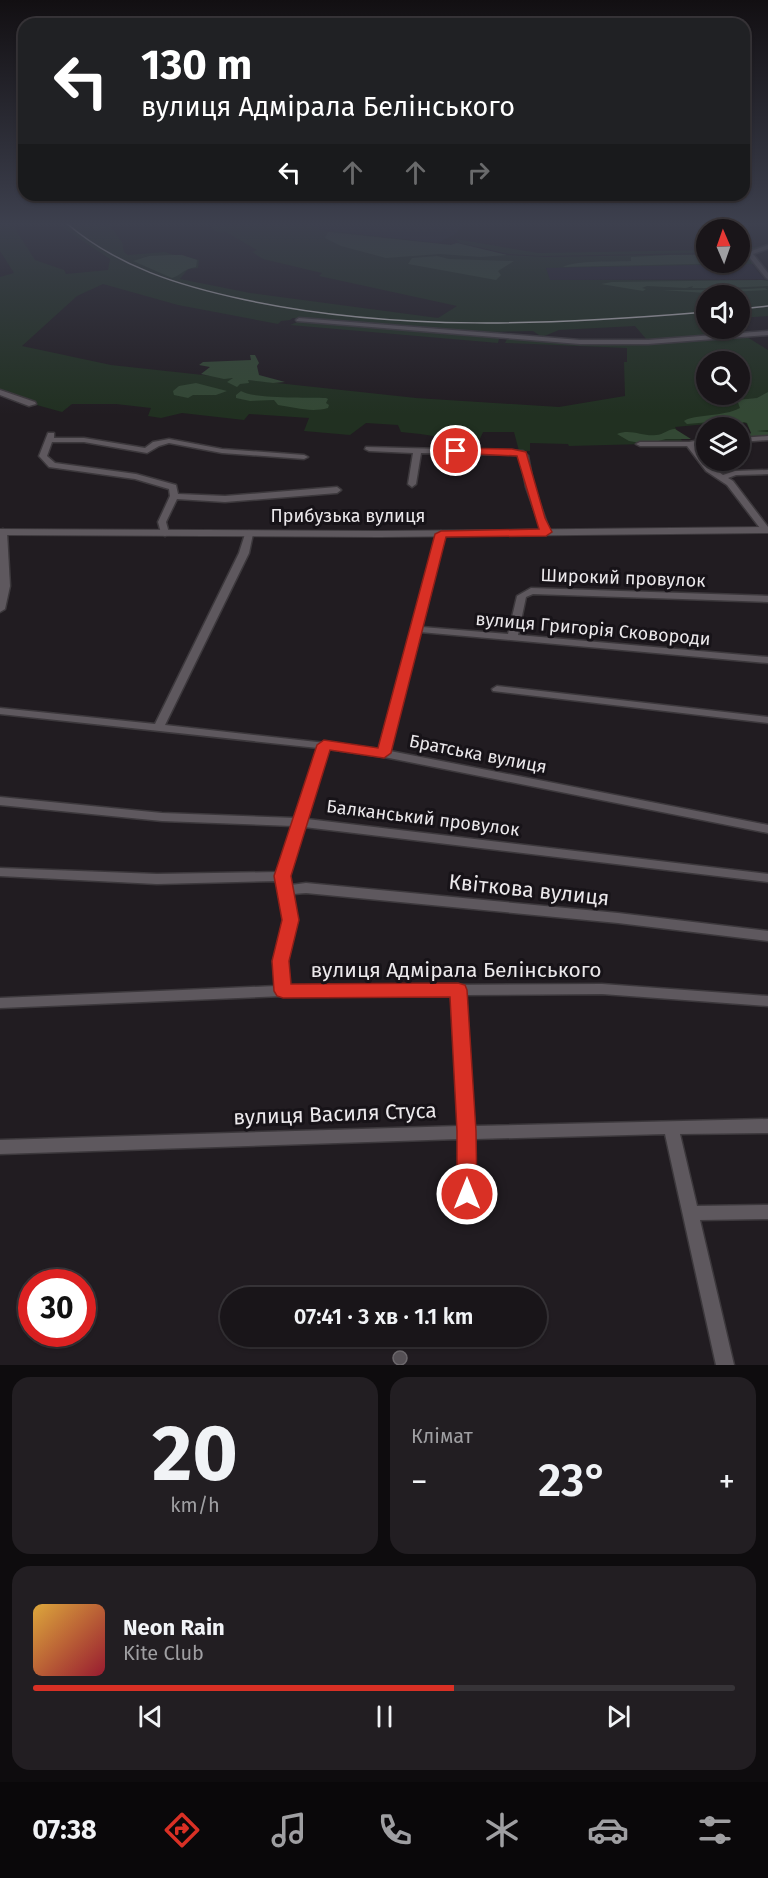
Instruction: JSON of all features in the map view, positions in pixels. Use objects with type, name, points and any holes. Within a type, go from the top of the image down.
[{"type":"street","points":[[299,320],[506,334],[580,342],[648,342],[768,333]]},
{"type":"street","points":[[0,392],[32,404]]},
{"type":"street","points":[[165,533],[162,526],[163,519],[174,496],[174,488],[164,483],[110,472],[52,465],[43,456],[50,437],[84,440],[147,451],[156,444],[168,441],[222,451],[304,457]]},
{"type":"street","points":[[750,439],[768,438]]},
{"type":"street","points":[[640,444],[696,443]]},
{"type":"street","points":[[689,444],[709,468],[724,477],[767,530]]},
{"type":"street","points":[[369,449],[522,454],[539,518],[546,532]]},
{"type":"street","points":[[412,484],[417,452]]},
{"type":"street","points":[[724,477],[735,473],[768,471]]},
{"type":"street","points":[[174,496],[225,499],[337,490]]},
{"type":"street","name":"Прибузька вулиця","points":[[1,532],[441,534],[767,530]]},
{"type":"street","points":[[0,609],[5,586],[1,532]]},
{"type":"street","points":[[159,727],[244,553],[249,534]]},
{"type":"street","points":[[384,753],[441,534]]},
{"type":"street","name":"Широкий провулок","points":[[512,638],[522,596],[531,591],[768,599]]},
{"type":"street","name":"вулиця Григорія Сковороди","points":[[416,630],[768,660]]},
{"type":"street","points":[[497,689],[768,720]]},
{"type":"street","name":"Братська вулиця","points":[[0,711],[384,753],[768,829]]},
{"type":"street","points":[[283,991],[280,961],[291,920],[283,876],[324,745]]},
{"type":"street","name":"Балканський провулок","points":[[0,801],[162,817],[299,822],[768,878]]},
{"type":"street","points":[[0,872],[157,879],[283,876]]},
{"type":"street","name":"Квіткова вулиця","points":[[286,890],[306,888],[768,936]]},
{"type":"street","name":"вулиця Адмірала Белінського","points":[[0,1003],[283,991],[603,989],[768,1001]]},
{"type":"street","points":[[458,990],[467,1194]]},
{"type":"street","name":"вулиця Василя Стуса","points":[[0,1147],[205,1142],[466,1131],[768,1126]]},
{"type":"street","points":[[671,1127],[725,1365]]},
{"type":"street","points":[[692,1213],[768,1212]]},
{"type":"green space","points":[[0,286],[99,286],[77,296],[22,346],[111,365],[416,398],[559,407],[625,396],[624,362],[627,362],[627,348],[505,343],[507,339],[649,343],[750,339],[768,350],[768,438],[755,438],[750,430],[750,417],[696,417],[696,425],[675,427],[683,443],[569,446],[568,444],[530,443],[530,451],[519,451],[514,432],[483,432],[479,441],[401,432],[398,425],[366,423],[350,435],[304,431],[309,418],[249,414],[244,420],[182,413],[161,418],[148,416],[151,408],[116,404],[72,404],[62,412],[0,391]]},
{"type":"green space","points":[[109,286],[213,286],[250,293],[438,318],[457,306],[364,286],[696,286],[696,337],[647,340],[635,326],[559,330],[542,337],[533,331],[487,332],[293,318],[278,324],[178,305]]},
{"type":"green space","points":[[611,286],[696,286],[696,288],[692,288],[693,286],[686,288],[647,286],[642,288],[646,289],[643,291]]},
{"type":"green space","points":[[750,286],[768,286],[768,306],[766,306],[768,316],[750,317]]},
{"type":"green space","points":[[765,288],[768,290],[750,291],[750,289]]},
{"type":"green space","points":[[662,290],[696,290],[696,292]]},
{"type":"green space","points":[[300,321],[500,335],[498,343],[290,325]]},
{"type":"green space","points":[[250,355],[255,355],[259,363],[257,366],[259,375],[285,382],[248,380],[249,383],[240,384],[237,387],[227,382],[233,378],[224,379],[201,374],[210,367],[199,365],[203,362],[251,360]]},
{"type":"green space","points":[[196,383],[227,391],[216,395],[193,395],[188,398],[174,395],[173,391],[179,386]]},
{"type":"green space","points":[[241,391],[247,394],[268,396],[326,398],[328,399],[326,403],[329,405],[328,408],[309,410],[278,405],[274,400],[250,401],[236,398]]},
{"type":"green space","points":[[768,392],[768,430],[757,431],[768,432],[768,436],[750,437],[750,417],[696,417],[696,423],[687,424],[684,421],[695,417],[733,411],[740,408],[739,405],[750,405],[750,399]]},
{"type":"green space","points":[[675,429],[691,439],[666,439],[647,444],[629,441],[617,434],[627,432],[656,435]]},
{"type":"building","points":[[397,1351],[403,1351],[407,1358],[403,1365],[397,1365],[393,1361],[393,1355]]},
{"type":"railway","points":[[189,286],[246,300],[303,310],[418,321],[533,322],[696,313]]},
{"type":"railway","points":[[750,308],[768,306]]},
{"type":"route","points":[[456,451],[522,454],[539,518],[546,532],[441,534],[384,753],[324,745],[283,876],[291,920],[280,961],[283,991],[458,990],[467,1194]]}]
